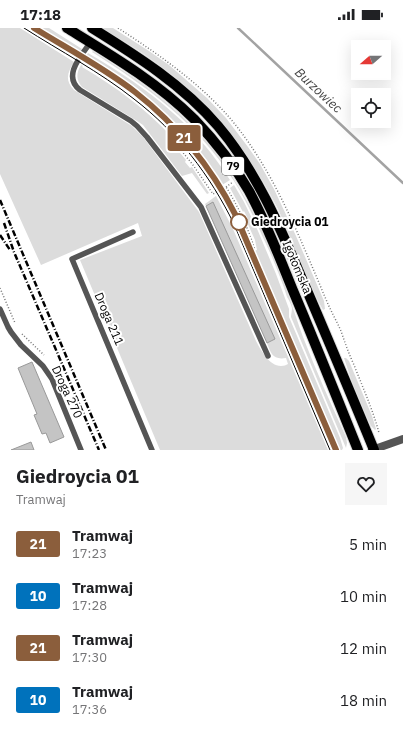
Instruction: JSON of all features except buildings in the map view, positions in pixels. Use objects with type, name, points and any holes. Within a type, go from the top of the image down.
[{"type":"main road","name":"Igołomska","points":[[67,28],[148,80],[181,107],[205,130],[225,155],[249,191],[268,231],[358,450]]},
{"type":"main road","name":"Igołomska","points":[[92,28],[136,56],[184,92],[218,127],[242,158],[264,195],[281,230],[373,450]]},
{"type":"street","points":[[373,450],[403,439]]},
{"type":"lane","points":[[90,43],[73,70],[72,77],[75,85],[80,90],[137,126],[201,207],[268,356]]},
{"type":"lane","name":"Droga 211","points":[[133,232],[72,259],[152,450]]},
{"type":"lane","name":"Droga 270","points":[[0,309],[11,332],[21,345],[43,366],[52,379],[81,450]]},
{"type":"path","points":[[172,139],[193,165],[213,194],[233,182]]},
{"type":"path","points":[[226,187],[240,213],[255,250]]},
{"type":"path","points":[[329,306],[373,410],[379,433]]},
{"type":"shaded area","points":[[0,28],[20,28],[74,62],[70,69],[68,79],[74,90],[132,126],[143,137],[199,212],[260,349],[273,363],[281,366],[286,365],[288,364],[286,358],[275,357],[270,350],[267,343],[275,339],[213,203],[206,206],[205,204],[216,196],[233,229],[328,450],[160,450],[80,260],[142,236],[138,223],[41,265],[0,174]]},
{"type":"shaded area","points":[[39,28],[49,28],[82,49],[79,54]]},
{"type":"shaded area","points":[[103,28],[113,28],[169,65],[207,98],[226,118],[260,164],[274,189],[324,301],[325,309],[323,310],[318,301],[278,209],[254,167],[227,129],[196,96],[178,80],[145,55]]},
{"type":"shaded area","points":[[93,51],[152,91],[180,114],[205,140],[218,157],[242,192],[261,229],[286,288],[308,350],[346,437],[346,448],[291,317],[292,307],[272,257],[234,181],[220,160],[188,124],[152,93],[92,52]]},
{"type":"shaded area","points":[[88,53],[143,88],[163,104],[204,144],[230,180],[222,185],[192,143],[168,118],[143,95],[124,81],[88,58],[85,58]]},
{"type":"shaded area","points":[[81,65],[130,99],[163,127],[173,138],[170,141],[186,160],[185,162],[190,168],[192,167],[209,193],[207,194],[192,173],[182,176],[143,125],[82,87],[77,76]]},
{"type":"shaded area","points":[[234,185],[258,231],[276,274],[289,309],[289,317],[340,438],[343,448],[342,450],[339,450],[254,251],[257,250],[255,240],[246,220],[248,219],[230,188]]},
{"type":"shaded area","points":[[344,358],[349,361],[372,416],[375,430],[368,420],[352,382]]},
{"type":"waterway","name":"Burzowiec","points":[[238,28],[403,183]]},
{"type":"tram line","points":[[24,28],[94,71],[134,99],[150,112],[178,140],[203,172],[225,206],[234,224],[330,450]]},
{"type":"tram line","name":"21","points":[[34,28],[117,80],[145,100],[166,119],[195,151],[207,167],[235,214],[336,450]]},
{"type":"railway","points":[[0,200],[106,450]]},
{"type":"railway","points":[[4,223],[14,252],[99,450]]},
{"type":"railway","points":[[0,235],[10,250]]},
{"type":"place","name":"Giedroycia 01","points":[[239,222]]}]
